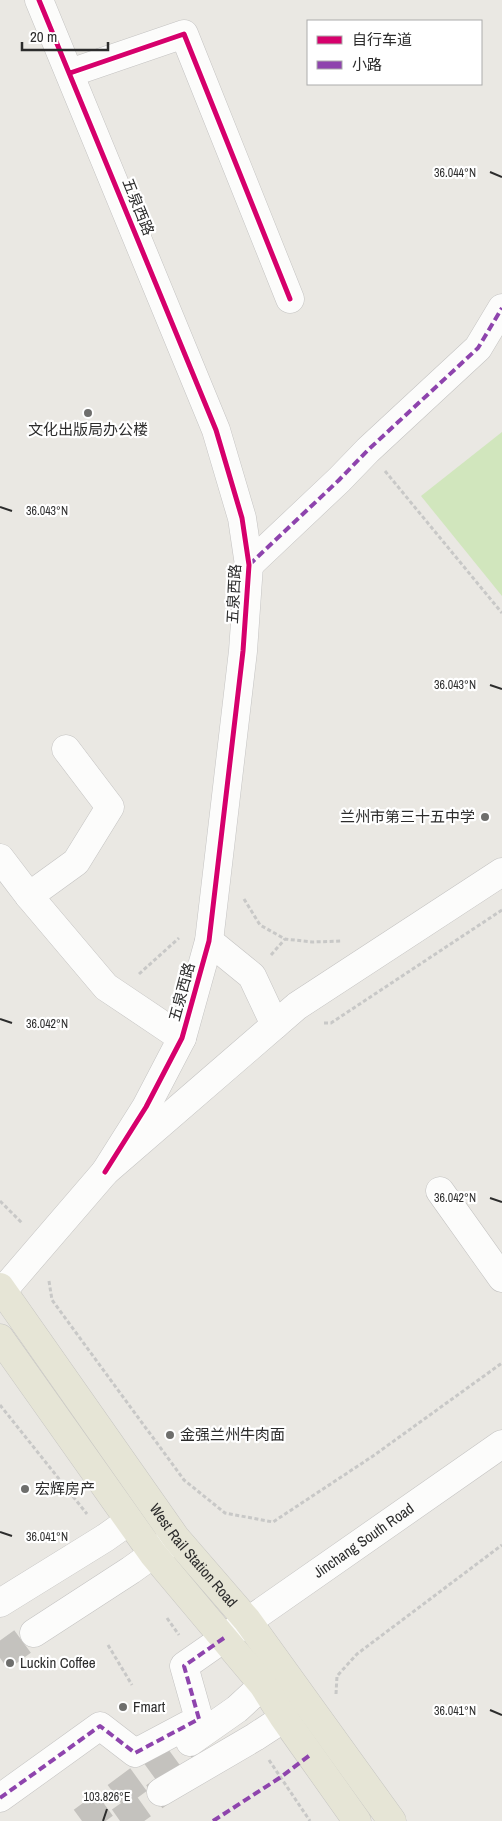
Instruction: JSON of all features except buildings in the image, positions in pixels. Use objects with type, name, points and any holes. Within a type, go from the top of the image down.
[{"type":"main road","name":"West Rail Station Road","points":[[1,1291],[176,1538],[247,1620],[273,1678],[284,1718],[357,1821]]},
{"type":"main road","name":"West Rail Station Road","points":[[0,1338],[153,1554],[224,1638],[273,1678],[392,1821]]},
{"type":"street","name":"五泉西路","points":[[39,0],[216,430],[242,518],[250,564],[242,651],[208,941],[182,1038],[146,1107],[105,1172]]},
{"type":"street","points":[[70,73],[184,34],[290,299]]},
{"type":"street","points":[[250,564],[368,450],[478,348],[502,308]]},
{"type":"street","points":[[29,896],[76,862],[110,807],[66,750]]},
{"type":"street","points":[[0,858],[29,896],[106,987],[182,1038]]},
{"type":"street","points":[[1,1291],[105,1172],[296,1006],[502,872]]},
{"type":"street","points":[[208,941],[252,976],[275,1025]]},
{"type":"street","points":[[440,1191],[502,1278]]},
{"type":"street","name":"Jinchang South Road","points":[[196,1658],[247,1620],[502,1444]]},
{"type":"street","points":[[0,1603],[106,1538],[130,1521]]},
{"type":"street","points":[[34,1633],[131,1570],[176,1538]]},
{"type":"street","points":[[0,1798],[100,1726],[136,1753],[199,1719],[184,1666],[196,1658]]},
{"type":"street","points":[[190,1742],[237,1708],[273,1678]]},
{"type":"street","points":[[161,1792],[255,1738],[284,1718]]},
{"type":"path","points":[[368,450],[502,613]]},
{"type":"path","points":[[106,987],[130,982],[181,937]]},
{"type":"path","points":[[43,1244],[52,1300],[184,1480],[225,1513],[273,1522],[373,1456],[502,1363]]},
{"type":"path","points":[[0,1405],[106,1538]]},
{"type":"path","points":[[335,1699],[337,1676],[358,1654],[502,1545]]},
{"type":"path","points":[[166,1618],[196,1658]]},
{"type":"path","points":[[108,1645],[132,1685]]},
{"type":"path","points":[[255,1738],[310,1821]]},
{"type":"green space","points":[[502,432],[502,596],[421,496]]},
{"type":"tunnel","points":[[0,1658],[34,1633]]},
{"type":"tunnel","points":[[82,1821],[190,1742]]},
{"type":"tunnel","points":[[120,1821],[161,1792]]},
{"type":"marked path","points":[[249,565],[368,450],[478,348],[502,308]]},
{"type":"marked path","points":[[0,1798],[100,1726],[135,1753],[199,1719],[184,1666],[224,1638]]},
{"type":"marked path","points":[[213,1821],[281,1777],[310,1755]]},
{"type":"cycle path","points":[[39,0],[216,430],[242,518],[249,565],[243,651],[209,941],[182,1038],[146,1107],[105,1172]]},
{"type":"cycle path","points":[[70,73],[184,34],[290,299]]},
{"type":"place","name":"文化出版局办公楼","points":[[88,413]]},
{"type":"place","name":"兰州市第三十五中学","points":[[485,817]]},
{"type":"place","name":"金强兰州牛肉面","points":[[170,1435]]},
{"type":"place","name":"宏辉房产","points":[[25,1489]]},
{"type":"place","name":"Luckin Coffee","points":[[10,1663]]},
{"type":"place","name":"Fmart","points":[[123,1707]]}]
